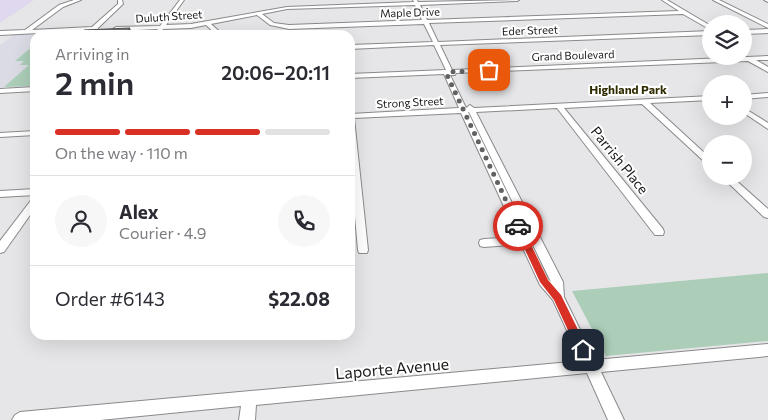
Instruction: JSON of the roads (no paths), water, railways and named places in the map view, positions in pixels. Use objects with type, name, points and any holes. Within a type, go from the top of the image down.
[{"type":"street","points":[[27,32],[61,6],[79,0]]},
{"type":"street","points":[[94,29],[121,4],[120,0]]},
{"type":"street","points":[[160,30],[182,0]]},
{"type":"street","name":"Duluth Street","points":[[112,29],[192,26],[237,15],[287,8],[416,2],[517,0]]},
{"type":"street","points":[[664,0],[702,22]]},
{"type":"street","points":[[715,0],[768,26]]},
{"type":"street","points":[[416,2],[450,72],[447,75],[468,110],[557,282],[558,297]]},
{"type":"street","name":"Maple Drive","points":[[258,13],[272,24],[284,27],[686,12]]},
{"type":"street","points":[[207,23],[215,30]]},
{"type":"street","points":[[72,30],[103,29]]},
{"type":"street","points":[[752,32],[768,31]]},
{"type":"street","points":[[0,33],[30,32]]},
{"type":"street","name":"Eder Street","points":[[355,47],[702,33]]},
{"type":"street","name":"Grand Boulevard","points":[[752,57],[768,58]]},
{"type":"street","name":"Grand Boulevard","points":[[355,76],[702,59]]},
{"type":"street","points":[[752,61],[768,70]]},
{"type":"street","points":[[0,91],[30,89]]},
{"type":"street","points":[[752,97],[768,96]]},
{"type":"street","name":"Strong Street","points":[[355,116],[702,99]]},
{"type":"street","points":[[644,102],[702,155]]},
{"type":"street","name":"Parrish Place","points":[[559,106],[659,232]]},
{"type":"street","points":[[468,110],[544,282],[558,297],[616,420]]},
{"type":"street","points":[[752,116],[768,127]]},
{"type":"street","points":[[0,135],[30,133]]},
{"type":"street","points":[[355,168],[363,250]]},
{"type":"street","points":[[736,185],[768,215]]},
{"type":"street","points":[[0,194],[30,192]]},
{"type":"street","points":[[0,249],[30,208]]},
{"type":"street","points":[[484,244],[536,240]]},
{"type":"street","name":"Laporte Avenue","points":[[20,420],[768,350]]},
{"type":"street","points":[[247,420],[250,399]]},
{"type":"district","name":"Highland Park","points":[[628,89]]}]
